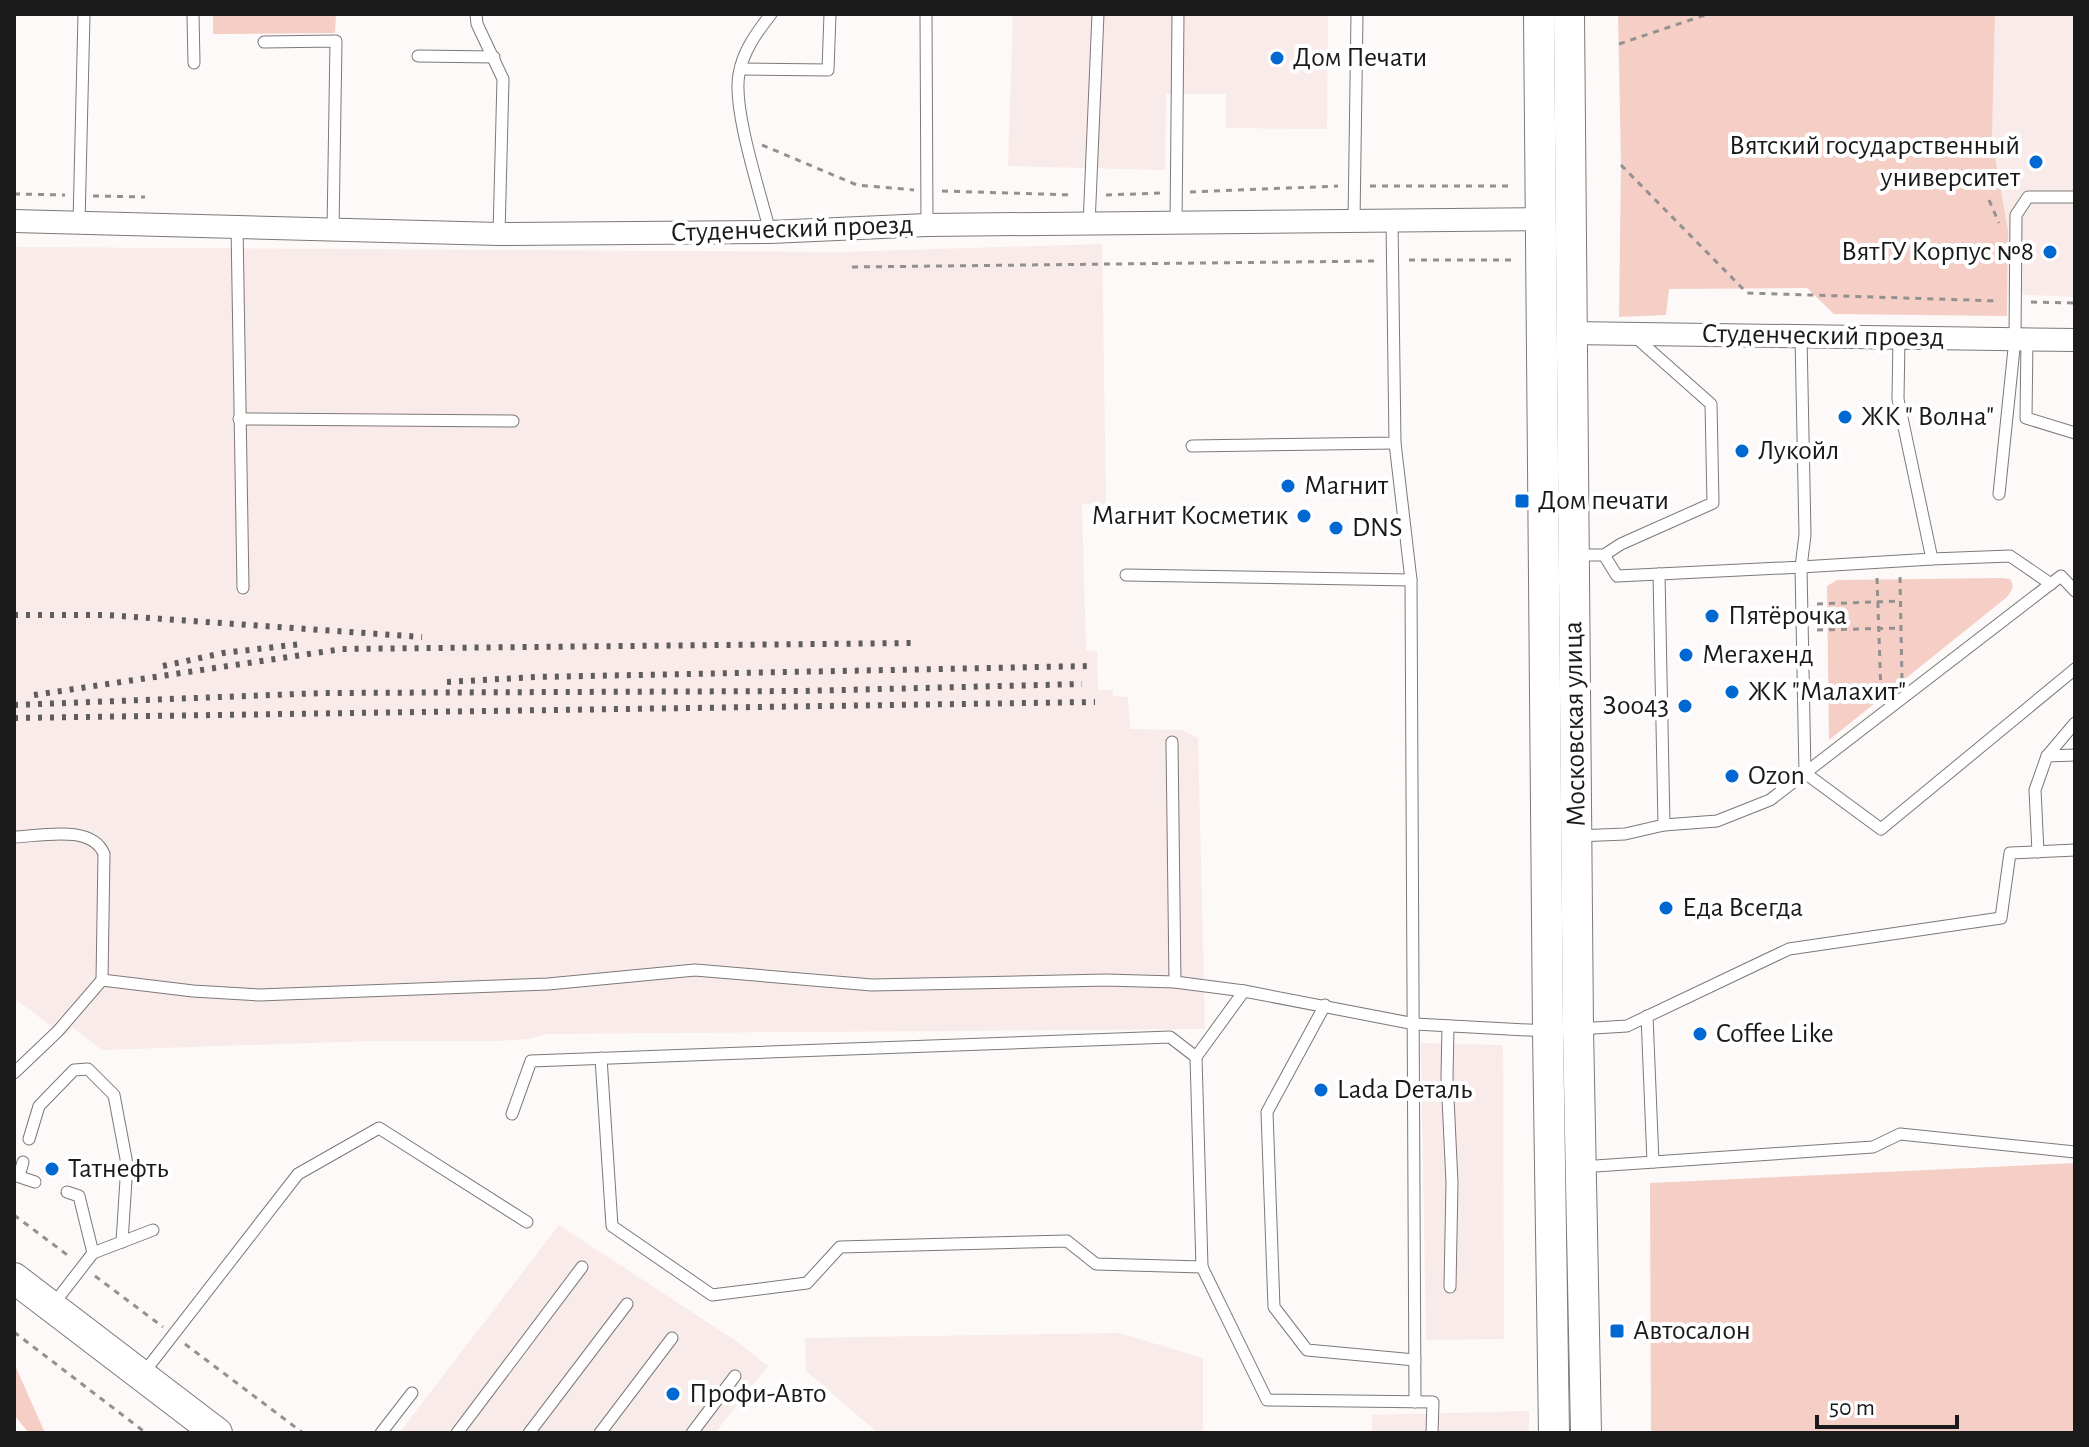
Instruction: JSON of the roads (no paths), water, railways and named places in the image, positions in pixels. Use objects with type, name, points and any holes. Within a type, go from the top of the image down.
[{"type":"main road","name":"Московская улица","points":[[1539,14],[1556,219],[1571,333],[1578,1029],[1586,1433]]},
{"type":"main road","name":"Московская улица","points":[[1554,1433],[1548,1031],[1556,219],[1569,14]]},
{"type":"main road","points":[[14,1278],[217,1433]]},
{"type":"street","name":"Студенческий проезд","points":[[14,221],[499,234],[770,232],[927,225],[1556,219]]},
{"type":"street","name":"Студенческий проезд","points":[[1571,333],[2075,340]]},
{"type":"lane","points":[[79,222],[84,14]]},
{"type":"lane","points":[[193,14],[194,63]]},
{"type":"lane","points":[[476,14],[477,24],[503,79],[499,234]]},
{"type":"lane","points":[[770,232],[738,92],[748,48],[771,14]]},
{"type":"lane","points":[[741,69],[828,70],[830,14]]},
{"type":"lane","points":[[926,14],[927,225]]},
{"type":"lane","points":[[1089,225],[1098,14]]},
{"type":"lane","points":[[1176,225],[1178,14]]},
{"type":"lane","points":[[1354,221],[1357,14]]},
{"type":"lane","points":[[264,42],[336,41],[333,230]]},
{"type":"lane","points":[[418,56],[494,57]]},
{"type":"lane","points":[[2075,197],[2028,197],[2016,215],[2015,301],[2021,339],[2026,418],[2075,433]]},
{"type":"lane","points":[[1392,220],[1395,443],[1411,580],[1415,1402]]},
{"type":"lane","points":[[237,226],[243,588]]},
{"type":"lane","points":[[1573,555],[1604,555],[1621,544],[1713,503],[1711,404],[1631,334]]},
{"type":"lane","points":[[1801,336],[1805,773]]},
{"type":"lane","points":[[1899,338],[1898,399],[1932,559]]},
{"type":"lane","points":[[1999,494],[2021,339]]},
{"type":"lane","points":[[239,419],[513,421]]},
{"type":"lane","points":[[1192,446],[1395,443]]},
{"type":"lane","points":[[1604,555],[1617,576],[2010,556],[2051,584]]},
{"type":"lane","points":[[1659,574],[1664,825]]},
{"type":"lane","points":[[1126,575],[1411,580]]},
{"type":"lane","points":[[1576,836],[1625,834],[1664,825],[1717,821],[1770,800],[2061,576],[2075,591]]},
{"type":"lane","points":[[1805,773],[1881,829],[2075,669]]},
{"type":"lane","points":[[2038,852],[2035,790],[2047,756],[2075,723]]},
{"type":"lane","points":[[1172,742],[1175,982]]},
{"type":"lane","points":[[2047,756],[2075,755]]},
{"type":"lane","points":[[14,837],[81,834],[95,840],[104,854],[102,980],[58,1031],[14,1073]]},
{"type":"lane","points":[[1578,1029],[1627,1026],[1789,949],[2001,918],[2010,853],[2075,850]]},
{"type":"lane","points":[[102,980],[259,995],[548,984],[695,970],[880,985],[1106,980],[1175,982],[1325,1005],[1415,1024],[1548,1031]]},
{"type":"lane","points":[[1244,991],[1196,1057],[1202,1267],[1267,1400],[1433,1402],[1432,1433]]},
{"type":"lane","points":[[1325,1005],[1267,1112],[1274,1307],[1307,1350],[1415,1360]]},
{"type":"lane","points":[[1647,1016],[1653,1162]]},
{"type":"lane","points":[[1448,1026],[1452,1183],[1450,1287]]},
{"type":"lane","points":[[512,1114],[531,1061],[1170,1037],[1196,1057]]},
{"type":"lane","points":[[601,1058],[612,1226],[712,1295],[807,1283],[840,1247],[1067,1241],[1096,1264],[1202,1267]]},
{"type":"lane","points":[[29,1139],[39,1106],[74,1070],[88,1069],[114,1095],[127,1164],[122,1242]]},
{"type":"lane","points":[[141,1375],[298,1174],[379,1128],[527,1222]]},
{"type":"lane","points":[[1580,1167],[1873,1147],[1900,1134],[2075,1152]]},
{"type":"lane","points":[[23,1162],[16,1176],[35,1182]]},
{"type":"lane","points":[[67,1192],[79,1196],[93,1253]]},
{"type":"lane","points":[[51,1306],[93,1253],[153,1230]]},
{"type":"lane","points":[[457,1433],[582,1267]]},
{"type":"lane","points":[[529,1433],[627,1304]]},
{"type":"lane","points":[[600,1433],[672,1338]]},
{"type":"lane","points":[[692,1433],[735,1376]]},
{"type":"lane","points":[[381,1433],[412,1393]]},
{"type":"railway","points":[[14,615],[106,615],[422,637]]},
{"type":"railway","points":[[34,695],[342,649],[917,643]]},
{"type":"railway","points":[[163,666],[223,653],[301,644]]},
{"type":"railway","points":[[447,682],[536,677],[1090,666]]},
{"type":"railway","points":[[14,705],[324,693],[801,691],[1082,684]]},
{"type":"railway","points":[[14,718],[1095,702]]},
{"type":"place","name":"Дом Печати","points":[[1277,58]]},
{"type":"place","name":"Вятский государственный университет","points":[[2036,162]]},
{"type":"place","name":"ВятГУ Корпус №8","points":[[2050,252]]},
{"type":"place","name":"ЖК \" Волна\"","points":[[1845,417]]},
{"type":"place","name":"Лукойл","points":[[1742,451]]},
{"type":"place","name":"Магнит","points":[[1288,486]]},
{"type":"place","name":"Дом печати","points":[[1522,501]]},
{"type":"place","name":"Магнит Косметик","points":[[1304,516]]},
{"type":"place","name":"DNS","points":[[1336,528]]},
{"type":"place","name":"Пятёрочка","points":[[1712,616]]},
{"type":"place","name":"Мегахенд","points":[[1686,655]]},
{"type":"place","name":"ЖК \"Малахит\"","points":[[1732,692]]},
{"type":"place","name":"Зоо43","points":[[1685,706]]},
{"type":"place","name":"Ozon","points":[[1732,776]]},
{"type":"place","name":"Еда Всегда","points":[[1666,908]]},
{"type":"place","name":"Coffee Like","points":[[1700,1034]]},
{"type":"place","name":"Lada Dеталь","points":[[1321,1090]]},
{"type":"place","name":"Татнефть","points":[[52,1169]]},
{"type":"place","name":"Автосалон","points":[[1617,1331]]},
{"type":"place","name":"Профи-Авто","points":[[673,1394]]}]
